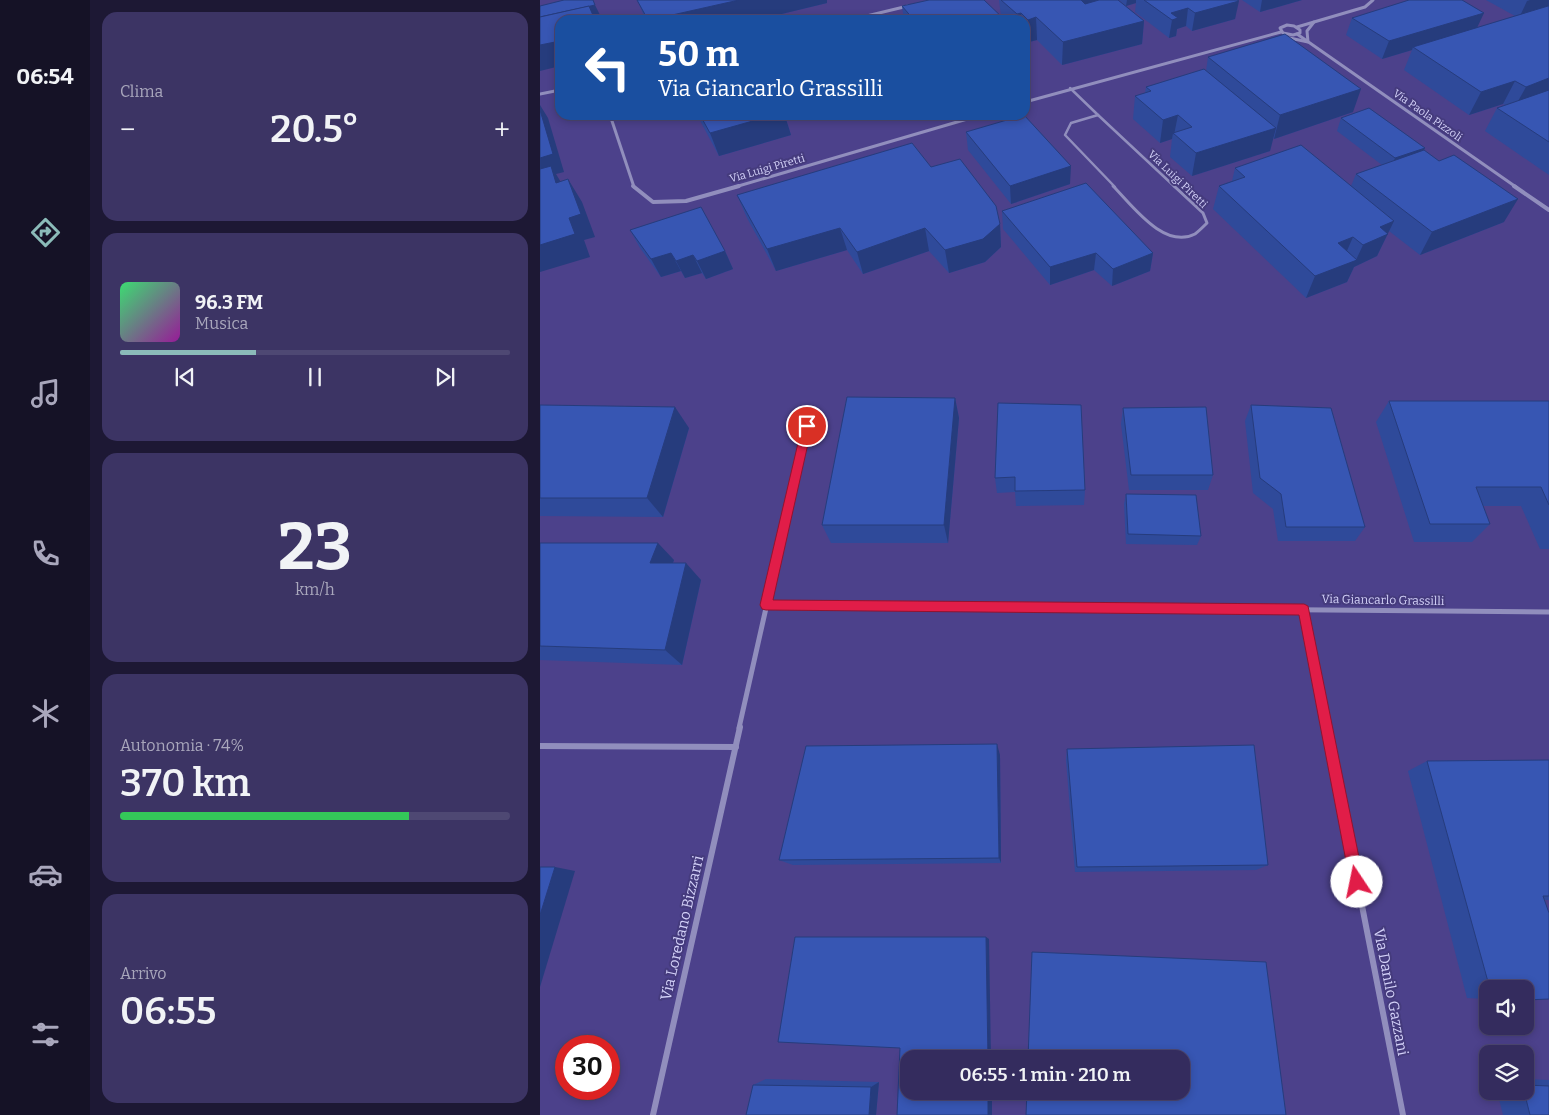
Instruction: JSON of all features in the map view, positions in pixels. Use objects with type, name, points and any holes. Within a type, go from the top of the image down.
[{"type":"street","points":[[1281,32],[1280,28],[1284,26],[1297,27],[1365,7],[1373,0]]},
{"type":"street","points":[[870,15],[915,4]]},
{"type":"street","points":[[1267,35],[1308,42],[1307,31],[1317,20]]},
{"type":"street","points":[[1030,100],[1267,35],[1281,32],[1289,35],[1297,34],[1301,31],[1297,27]]},
{"type":"street","name":"Via Paola Pizzoli","points":[[1297,34],[1549,210]]},
{"type":"street","points":[[540,94],[555,91]]},
{"type":"street","name":"Via Luigi Piretti","points":[[612,120],[634,188],[653,202],[661,202],[686,201],[964,120]]},
{"type":"street","name":"Via Loredano Bizzarri","points":[[652,1115],[807,426]]},
{"type":"street","name":"Via Giancarlo Grassilli","points":[[766,605],[1549,612]]},
{"type":"street","name":"Via Danilo Gazzani","points":[[1304,610],[1403,1115]]},
{"type":"street","points":[[540,746],[736,747]]},
{"type":"lane","name":"Via Luigi Piretti","points":[[1070,88],[1203,213],[1207,223],[1195,234],[1176,237],[1156,230],[1065,135],[1072,123],[1098,115]]},
{"type":"shaded area","points":[[540,0],[1549,0],[1549,1115],[540,1115]]},
{"type":"building","points":[[564,0],[593,0],[595,5],[540,17],[540,6]]},
{"type":"building","points":[[637,0],[739,0],[672,15],[645,15]]},
{"type":"building","points":[[929,0],[984,0],[1000,15],[910,15],[902,6]]},
{"type":"building","points":[[1001,0],[1081,0],[1085,4],[1099,0],[1118,0],[1144,21],[1063,42],[1036,17],[1030,19],[1030,15],[1017,14]]},
{"type":"building","points":[[1144,0],[1239,1],[1195,13],[1188,8],[1171,13],[1178,18],[1172,20]]},
{"type":"building","points":[[1409,0],[1462,0],[1484,13],[1389,41],[1352,18]]},
{"type":"building","points":[[589,6],[593,15],[555,15],[555,42],[540,45],[540,17]]},
{"type":"building","points":[[1549,6],[1549,78],[1526,87],[1515,81],[1481,92],[1413,47]]},
{"type":"building","points":[[1285,34],[1361,89],[1280,115],[1208,57]]},
{"type":"building","points":[[1204,69],[1276,128],[1196,153],[1173,133],[1192,127],[1178,115],[1163,120],[1135,96],[1151,91],[1146,87]]},
{"type":"building","points":[[1549,90],[1549,142],[1497,108]]},
{"type":"building","points":[[1369,108],[1425,148],[1395,158],[1341,118]]},
{"type":"building","points":[[540,110],[553,154],[540,158]]},
{"type":"building","points":[[703,120],[756,120],[710,133]]},
{"type":"building","points":[[1007,120],[1029,120],[1071,166],[1010,186],[966,132]]},
{"type":"building","points":[[912,143],[931,167],[960,159],[996,206],[1000,224],[983,239],[945,250],[925,228],[857,252],[840,228],[767,249],[737,195]]},
{"type":"building","points":[[1301,145],[1394,221],[1380,227],[1388,234],[1363,245],[1353,237],[1338,243],[1357,260],[1315,276],[1219,186],[1245,177],[1235,168]]},
{"type":"building","points":[[1424,150],[1439,161],[1454,155],[1518,199],[1432,232],[1356,174]]},
{"type":"building","points":[[551,166],[556,183],[568,179],[581,214],[569,218],[575,234],[540,245],[540,169]]},
{"type":"building","points":[[1086,183],[1153,253],[1113,269],[1096,253],[1050,267],[1002,211]]},
{"type":"building","points":[[701,207],[725,251],[697,261],[693,255],[676,261],[671,253],[651,259],[630,230]]},
{"type":"building","points":[[847,397],[955,398],[944,525],[822,525]]},
{"type":"building","points":[[1389,401],[1549,401],[1549,505],[1541,487],[1476,487],[1490,524],[1430,524]]},
{"type":"building","points":[[998,403],[1081,405],[1085,490],[1015,491],[1015,477],[995,478]]},
{"type":"building","points":[[540,405],[675,407],[647,498],[540,498]]},
{"type":"building","points":[[1251,405],[1331,408],[1365,527],[1286,527],[1281,494],[1260,478]]},
{"type":"building","points":[[1206,407],[1213,475],[1131,475],[1123,408]]},
{"type":"building","points":[[1126,494],[1196,495],[1201,536],[1128,534]]},
{"type":"building","points":[[540,543],[658,543],[650,563],[686,563],[665,650],[540,646]]},
{"type":"building","points":[[997,744],[999,858],[779,860],[806,746]]},
{"type":"building","points":[[1254,745],[1268,865],[1077,867],[1067,749]]},
{"type":"building","points":[[1549,760],[1549,896],[1543,896],[1549,913],[1549,999],[1534,1000],[1534,980],[1488,980],[1427,761]]},
{"type":"building","points":[[540,867],[555,867],[540,915]]},
{"type":"building","points":[[795,937],[986,937],[988,1050],[900,1050],[900,1100],[988,1100],[988,1115],[897,1115],[900,1048],[778,1042]]},
{"type":"building","points":[[1032,952],[1266,962],[1286,1115],[1026,1115],[1027,1100],[1190,1100],[1190,1050],[1028,1050]]},
{"type":"building","points":[[753,1085],[871,1087],[869,1115],[746,1115]]},
{"type":"building","points":[[1534,1085],[1549,1086],[1549,1115],[1530,1115],[1526,1100],[1534,1100]]},
{"type":"route","points":[[807,426],[766,605],[1304,610],[1357,882]]}]
